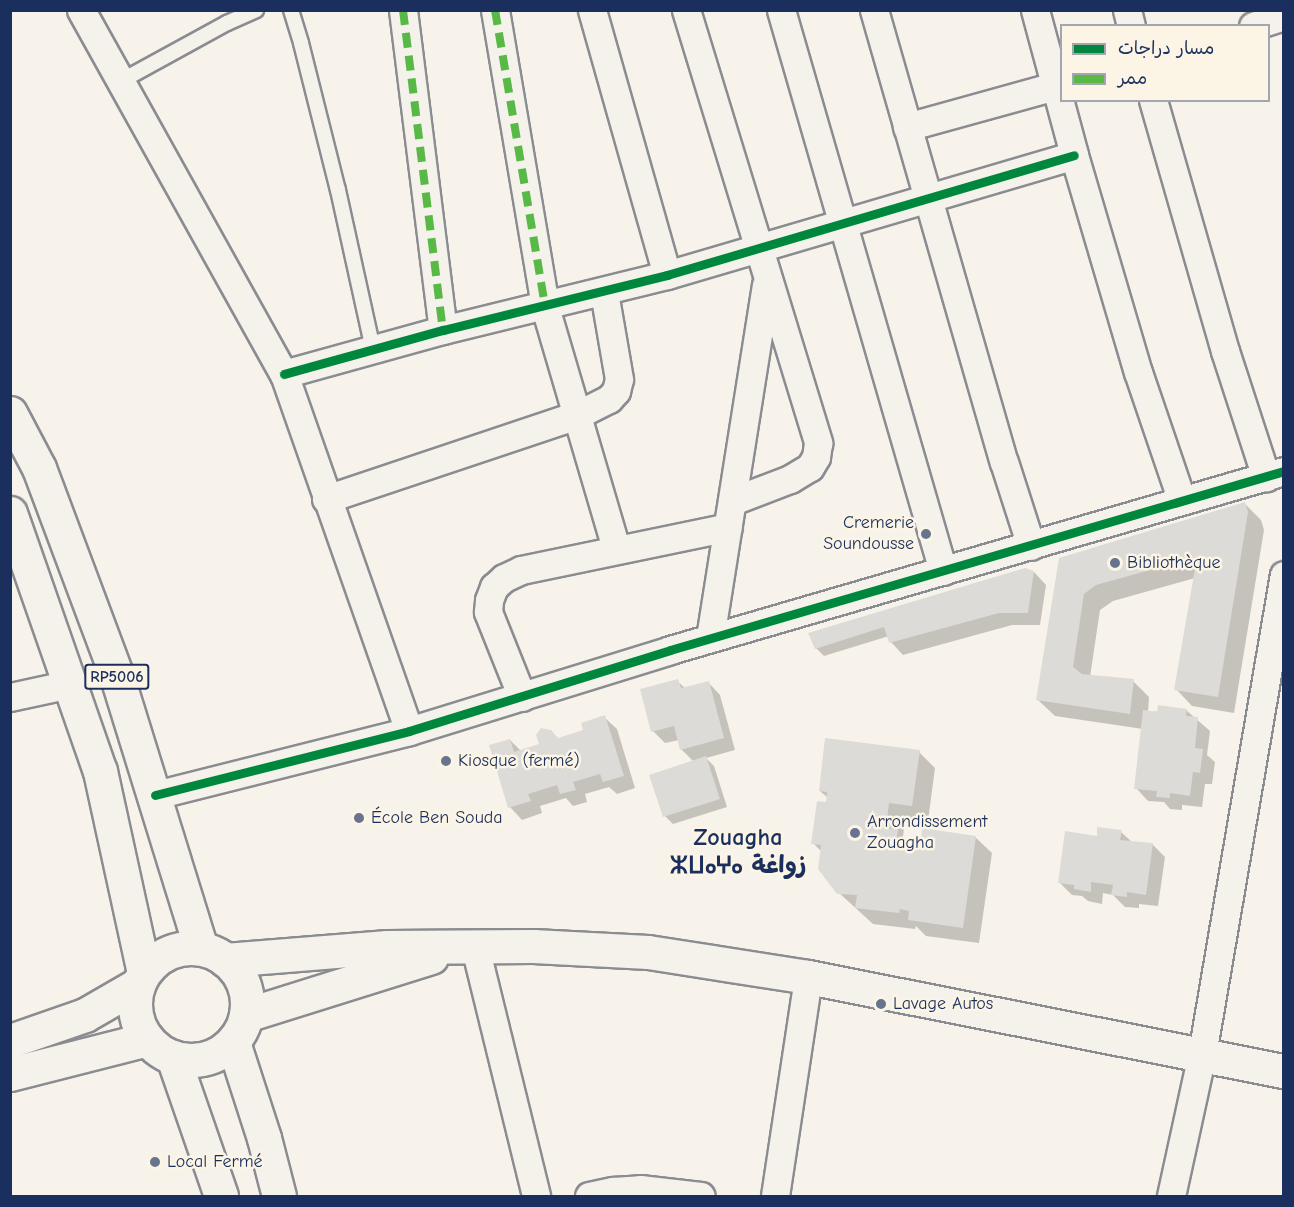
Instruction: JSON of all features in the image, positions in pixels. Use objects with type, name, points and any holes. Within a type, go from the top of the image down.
[{"type":"main road","name":"RP5006","points":[[10,413],[39,468],[116,674],[154,795],[213,954],[236,970],[245,987],[240,1028],[279,1197]]},
{"type":"main road","name":"RP5006","points":[[10,513],[100,771],[141,979],[134,1011],[147,1039],[158,1050],[173,1058]]},
{"type":"main road","points":[[10,1041],[85,1015],[141,979],[158,957],[184,948],[213,954],[352,948],[598,948],[648,952],[808,977],[1284,1071]]},
{"type":"main road","points":[[221,1197],[173,1058],[188,1060],[208,1058],[240,1028],[468,948]]},
{"type":"main road","points":[[10,1074],[147,1039]]},
{"type":"street","points":[[81,10],[284,374],[409,731]]},
{"type":"street","points":[[403,10],[442,330]]},
{"type":"street","points":[[495,10],[545,307],[616,549]]},
{"type":"street","points":[[592,10],[667,275]]},
{"type":"street","points":[[522,697],[488,612],[489,600],[494,587],[504,578],[521,570],[616,549],[730,514],[810,467],[818,444],[686,10]]},
{"type":"street","points":[[781,10],[944,571]]},
{"type":"street","points":[[874,10],[1004,462],[1031,546]]},
{"type":"street","points":[[908,127],[1059,85],[1035,10]]},
{"type":"street","points":[[1259,24],[1284,16]]},
{"type":"street","points":[[1063,102],[1074,154],[1138,372],[1182,501]]},
{"type":"street","points":[[154,795],[409,731],[710,638],[1275,474],[1222,340],[1154,102]]},
{"type":"street","points":[[284,374],[442,330],[545,307],[667,275],[1074,154]]},
{"type":"street","points":[[710,638],[767,278]]},
{"type":"street","points":[[326,499],[577,415],[609,399],[616,391],[618,367],[604,292]]},
{"type":"street","points":[[1172,1197],[1202,1054],[1284,574]]},
{"type":"street","points":[[10,697],[70,684]]},
{"type":"street","points":[[468,948],[536,1197]]},
{"type":"street","points":[[775,1197],[808,977]]},
{"type":"street","points":[[589,1197],[613,1191],[640,1189],[701,1197]]},
{"type":"lane","points":[[219,10],[227,23]]},
{"type":"lane","points":[[121,81],[227,23],[256,10]]},
{"type":"lane","points":[[291,10],[338,190],[373,349]]},
{"type":"building","points":[[1245,502],[1248,512],[1218,697],[1174,690],[1197,557],[1096,585],[1084,594],[1073,667],[1082,674],[1134,679],[1130,714],[1036,700],[1059,558]]},
{"type":"building","points":[[1025,568],[1034,571],[1028,613],[999,613],[889,643],[884,627],[815,649],[808,633]]},
{"type":"building","points":[[678,679],[681,688],[709,681],[724,738],[680,750],[674,726],[651,732],[640,689]]},
{"type":"building","points":[[1158,705],[1187,709],[1186,716],[1198,717],[1195,748],[1203,749],[1200,773],[1193,772],[1190,796],[1170,793],[1170,798],[1156,797],[1157,791],[1134,789],[1143,710],[1157,712]]},
{"type":"building","points":[[605,715],[624,776],[603,782],[600,774],[573,782],[576,790],[560,794],[557,785],[528,794],[531,801],[508,808],[489,745],[510,739],[514,752],[539,744],[536,735],[541,728],[551,730],[558,738],[583,730],[581,723]]},
{"type":"building","name":"Arrondissement Zouagha","points":[[825,738],[920,750],[912,806],[889,803],[886,828],[898,830],[896,844],[920,847],[922,828],[976,836],[963,928],[908,920],[909,911],[900,909],[899,913],[855,908],[857,895],[837,894],[818,869],[821,845],[811,844],[817,801],[826,802],[827,792],[819,791]]},
{"type":"building","points":[[706,756],[720,799],[663,817],[649,775]]},
{"type":"building","points":[[1097,827],[1122,830],[1120,840],[1153,843],[1146,895],[1127,892],[1127,897],[1111,895],[1113,885],[1091,882],[1091,892],[1074,889],[1074,885],[1058,883],[1065,831],[1097,836]]},
{"type":"marked path","points":[[403,10],[443,330]]},
{"type":"marked path","points":[[495,10],[545,307]]},
{"type":"cycle path","points":[[284,374],[443,330],[667,275],[1074,155]]},
{"type":"cycle path","points":[[155,795],[409,731],[670,650],[1284,471]]},
{"type":"place","name":"Cremerie Soundousse","points":[[926,534]]},
{"type":"place","name":"Bibliothèque","points":[[1115,563]]},
{"type":"place","name":"Kiosque (fermé)","points":[[446,761]]},
{"type":"place","name":"École Ben Souda","points":[[359,818]]},
{"type":"place","name":"Arrondissement Zouagha","points":[[855,833]]},
{"type":"place","name":"Lavage Autos","points":[[881,1004]]},
{"type":"place","name":"Local Fermé","points":[[155,1162]]},
{"type":"district","name":"Zouagha ⵣⵡⴰⵖⴰ زواغة","points":[[738,852]]}]
